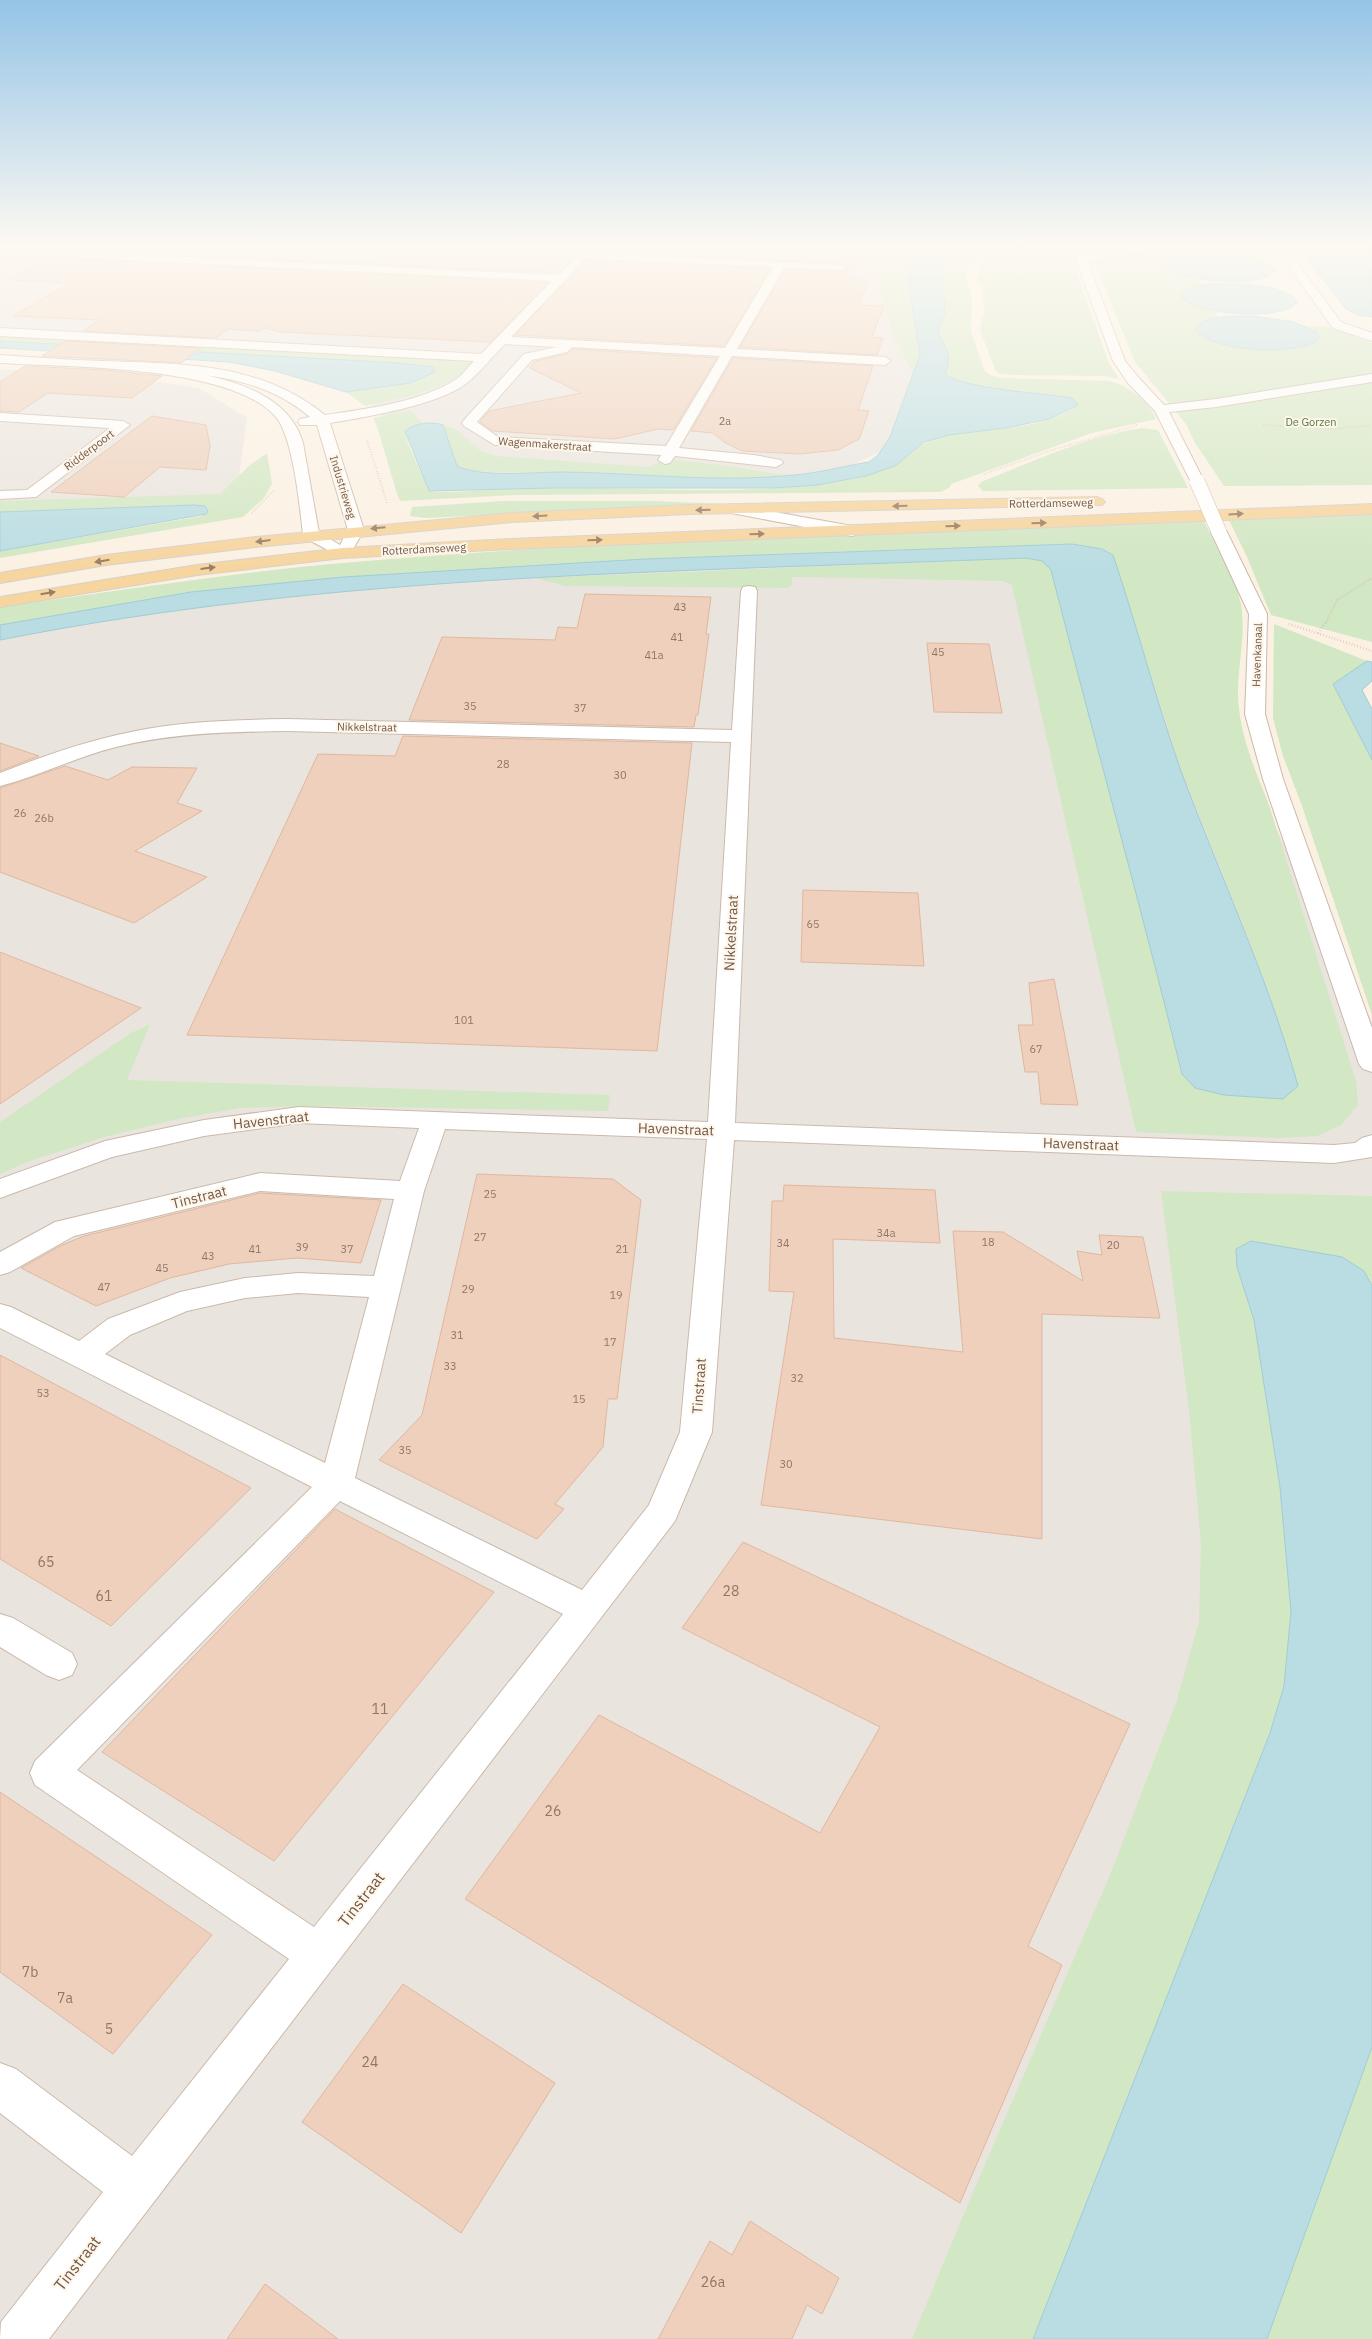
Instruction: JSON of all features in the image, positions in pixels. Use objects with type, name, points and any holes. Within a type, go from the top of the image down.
[{"type":"main road","points":[[1326,496],[1372,495]]},
{"type":"main road","points":[[1193,499],[1222,498]]},
{"type":"main road","name":"Rotterdamseweg","points":[[0,578],[126,558],[356,530],[557,515],[731,509],[1116,501]]},
{"type":"main road","name":"Rotterdamseweg","points":[[0,602],[197,570],[343,553],[511,544],[1372,509]]},
{"type":"street","points":[[377,352],[486,358]]},
{"type":"street","points":[[288,424],[388,408],[427,397],[463,380],[492,352]]},
{"type":"street","name":"Wagenmakerstraat","points":[[550,352],[528,357],[469,423],[495,441],[668,456],[754,458],[776,463]]},
{"type":"street","points":[[668,456],[729,352]]},
{"type":"street","name":"Wagenmakerstraat","points":[[732,352],[885,361]]},
{"type":"street","name":"Havenkanaal","points":[[1116,352],[1119,361],[1133,380],[1161,409],[1197,481],[1258,614],[1255,714],[1273,779],[1372,1064]]},
{"type":"street","points":[[0,359],[165,367],[234,376],[289,393],[310,408],[322,420]]},
{"type":"street","points":[[107,365],[158,371],[214,381],[254,394],[279,412],[293,433],[312,535],[343,553]]},
{"type":"street","points":[[1161,409],[1216,403],[1372,378]]},
{"type":"street","name":"Ridderpoort","points":[[0,417],[122,425],[31,494],[0,495]]},
{"type":"street","name":"Industrieweg","points":[[322,420],[356,530],[343,553]]},
{"type":"street","name":"Rotterdamseweg","points":[[731,509],[852,531]]},
{"type":"street","name":"Nikkelstraat","points":[[721,1131],[749,591]]},
{"type":"street","name":"Nikkelstraat","points":[[0,780],[61,756],[148,734],[213,727],[287,725],[741,736]]},
{"type":"street","name":"Havenstraat","points":[[0,1189],[104,1150],[204,1128],[298,1115],[1334,1154],[1367,1147]]},
{"type":"street","points":[[318,1954],[49,1773],[337,1483],[410,1191],[436,1120]]},
{"type":"street","name":"Tinstraat","points":[[18,2339],[663,1512],[696,1432],[721,1131]]},
{"type":"street","name":"Tinstraat","points":[[0,1265],[65,1229],[260,1182],[410,1191]]},
{"type":"street","points":[[81,1356],[119,1327],[180,1302],[245,1288],[298,1283],[385,1287]]},
{"type":"street","points":[[0,1315],[586,1610]]},
{"type":"street","points":[[0,1629],[59,1664]]},
{"type":"street","points":[[0,2085],[136,2188]]},
{"type":"path","points":[[984,474],[1117,430],[1134,426],[1168,423]]},
{"type":"path","points":[[247,518],[274,490]]},
{"type":"path","points":[[1372,578],[1338,600],[1319,634],[1372,650]]},
{"type":"shaded area","points":[[195,352],[932,352],[911,437],[827,477],[446,480],[326,359]]},
{"type":"shaded area","points":[[0,369],[125,377],[199,388],[247,418],[235,505],[0,513]]},
{"type":"shaded area","points":[[1105,538],[1146,565],[1372,1022],[1372,2339],[0,2339],[0,617],[231,579],[624,553]]},
{"type":"green space","points":[[202,352],[316,352],[461,360],[475,363],[463,373],[437,387],[409,396],[365,406],[346,392],[398,386],[399,363]]},
{"type":"green space","points":[[902,352],[920,352],[913,372]]},
{"type":"green space","points":[[978,352],[984,370],[990,375],[1001,378],[1110,381],[1117,383],[1143,400],[1156,419],[1092,433],[951,484],[949,488],[940,492],[516,495],[400,501],[373,418],[411,410],[423,424],[410,426],[405,431],[407,441],[429,491],[458,492],[538,488],[717,490],[791,487],[863,477],[924,443],[942,436],[1035,423],[1065,413],[1077,404],[1071,398],[985,387],[954,379],[945,374],[948,353]]},
{"type":"green space","points":[[989,352],[1105,352],[1119,379],[1105,376],[1011,375],[998,373]]},
{"type":"green space","name":"De Gorzen","points":[[1131,352],[1372,352],[1372,485],[1224,486],[1195,443],[1186,424],[1135,362]]},
{"type":"green space","points":[[443,425],[457,430],[481,451],[497,456],[648,467],[662,461],[674,460],[722,465],[789,476],[715,478],[467,471],[457,466]]},
{"type":"green space","points":[[1143,428],[1158,430],[1188,488],[983,491],[978,486],[981,482],[1081,443]]},
{"type":"green space","points":[[267,453],[272,484],[264,498],[243,517],[0,558],[0,551],[202,516],[194,505],[0,512],[0,501],[220,494],[250,465]]},
{"type":"green space","points":[[502,501],[655,501],[724,504],[426,518],[410,516],[412,507]]},
{"type":"green space","points":[[1372,513],[1372,642],[1271,615],[1247,557],[1228,518]]},
{"type":"green space","points":[[1204,521],[1231,573],[1239,594],[1243,626],[1238,692],[1244,735],[1252,762],[1268,802],[1356,1081],[1358,1105],[1341,1125],[1317,1136],[1279,1138],[1136,1132],[1012,585],[1003,581],[792,577],[792,585],[789,588],[565,586],[536,578],[1026,558],[1042,561],[1051,570],[1144,917],[1182,1074],[1224,1095],[1283,1099],[1291,1060],[1247,935],[1181,770],[1117,568],[1072,544],[645,559],[343,577],[191,592],[0,625],[0,607],[214,577],[343,563],[558,547]]},
{"type":"green space","points":[[1274,624],[1367,661],[1333,684],[1372,760],[1372,1015],[1301,803],[1283,756],[1273,718]]},
{"type":"green space","points":[[150,1024],[127,1080],[610,1095],[608,1111],[311,1106],[240,1108],[178,1119],[104,1137],[30,1161],[0,1174],[0,1122],[131,1033]]},
{"type":"green space","points":[[1161,1191],[1372,1196],[1372,1286],[1364,1271],[1237,1267],[1254,1320],[1280,1487],[1291,1611],[1284,1686],[1270,1733],[1033,2339],[912,2339],[1110,1875],[1176,1703],[1199,1622],[1201,1544],[1189,1410]]},
{"type":"green space","points":[[1372,2047],[1372,2339],[1267,2339]]},
{"type":"water","points":[[68,352],[202,352],[399,363],[433,367],[435,372],[410,383],[346,392],[275,371],[229,362]]},
{"type":"water","points":[[920,352],[948,352],[948,363],[945,374],[954,379],[985,387],[1072,398],[1078,405],[1049,419],[1006,428],[949,435],[924,442],[895,466],[866,476],[817,485],[774,488],[550,488],[429,491],[405,431],[413,426],[428,423],[443,425],[457,466],[480,472],[508,474],[563,472],[736,478],[803,474],[869,462],[878,455],[890,437]]},
{"type":"water","points":[[205,506],[208,511],[206,514],[0,551],[0,512]]},
{"type":"water","points":[[1072,544],[1102,549],[1113,555],[1181,771],[1258,966],[1286,1045],[1298,1086],[1283,1099],[1224,1095],[1195,1088],[1182,1074],[1051,570],[1042,561],[1026,558],[640,572],[383,588],[255,601],[127,618],[0,640],[0,625],[191,592],[343,577],[645,559]]},
{"type":"water","points":[[1367,661],[1372,662],[1372,681],[1362,690],[1372,709],[1372,760],[1333,684]]},
{"type":"water","points":[[1251,1241],[1342,1257],[1364,1271],[1372,1286],[1372,2047],[1267,2339],[1033,2339],[1270,1733],[1284,1686],[1291,1611],[1280,1487],[1254,1320],[1237,1267],[1236,1249]]},
{"type":"building","points":[[48,352],[195,352],[181,363],[42,356]]},
{"type":"building","points":[[569,352],[623,352],[717,358],[673,430],[658,429],[615,439],[493,431],[480,422],[489,411],[581,393],[530,368],[536,361]]},
{"type":"building","points":[[828,352],[878,352],[877,355]]},
{"type":"building","points":[[733,358],[873,366],[858,410],[869,411],[859,439],[838,450],[800,454],[742,451],[724,442],[713,433],[691,431]]},
{"type":"building","points":[[25,366],[105,370],[162,376],[132,398],[48,393],[19,412],[0,411],[0,382]]},
{"type":"building","points":[[152,416],[206,425],[210,446],[206,470],[160,467],[124,497],[51,492]]},
{"type":"building","points":[[585,594],[711,597],[706,634],[709,634],[698,715],[696,715],[694,727],[409,720],[442,637],[555,640],[558,627],[577,628]]},
{"type":"building","points":[[927,643],[989,644],[1002,713],[934,712]]},
{"type":"building","points":[[403,736],[692,743],[657,1051],[187,1035],[318,754],[395,756]]},
{"type":"building","points":[[0,743],[39,756],[0,771]]},
{"type":"building","points":[[65,766],[108,780],[132,767],[197,768],[177,803],[202,811],[135,851],[207,877],[134,923],[0,872],[0,788]]},
{"type":"building","points":[[803,890],[918,893],[924,966],[801,962]]},
{"type":"building","points":[[0,952],[141,1008],[0,1104]]},
{"type":"building","points":[[1054,979],[1078,1105],[1041,1104],[1038,1072],[1025,1072],[1018,1025],[1033,1025],[1029,983]]},
{"type":"building","points":[[477,1174],[613,1179],[641,1200],[617,1399],[608,1399],[603,1447],[555,1504],[564,1509],[537,1539],[379,1460],[422,1415]]},
{"type":"building","points":[[784,1185],[935,1190],[940,1243],[833,1239],[834,1338],[963,1352],[953,1231],[1003,1232],[1083,1281],[1077,1251],[1102,1255],[1099,1235],[1143,1237],[1160,1318],[1042,1314],[1042,1539],[761,1505],[794,1292],[769,1291],[772,1201],[783,1201]]},
{"type":"building","points":[[260,1193],[381,1200],[361,1263],[297,1258],[229,1264],[170,1278],[96,1306],[21,1268],[62,1245],[84,1236]]},
{"type":"building","points":[[0,1355],[251,1488],[111,1626],[0,1559]]},
{"type":"building","points":[[335,1509],[494,1592],[274,1861],[102,1752]]},
{"type":"building","points":[[743,1542],[1130,1724],[1028,1946],[1062,1965],[960,2203],[465,1899],[599,1715],[820,1833],[880,1727],[682,1628]]},
{"type":"building","points":[[0,1792],[212,1935],[113,2054],[0,1972]]},
{"type":"building","points":[[403,1984],[555,2083],[461,2233],[302,2122]]},
{"type":"building","points":[[750,2221],[839,2278],[822,2314],[807,2305],[792,2339],[658,2339],[710,2241],[732,2255]]},
{"type":"building","points":[[265,2284],[338,2339],[227,2339]]}]
